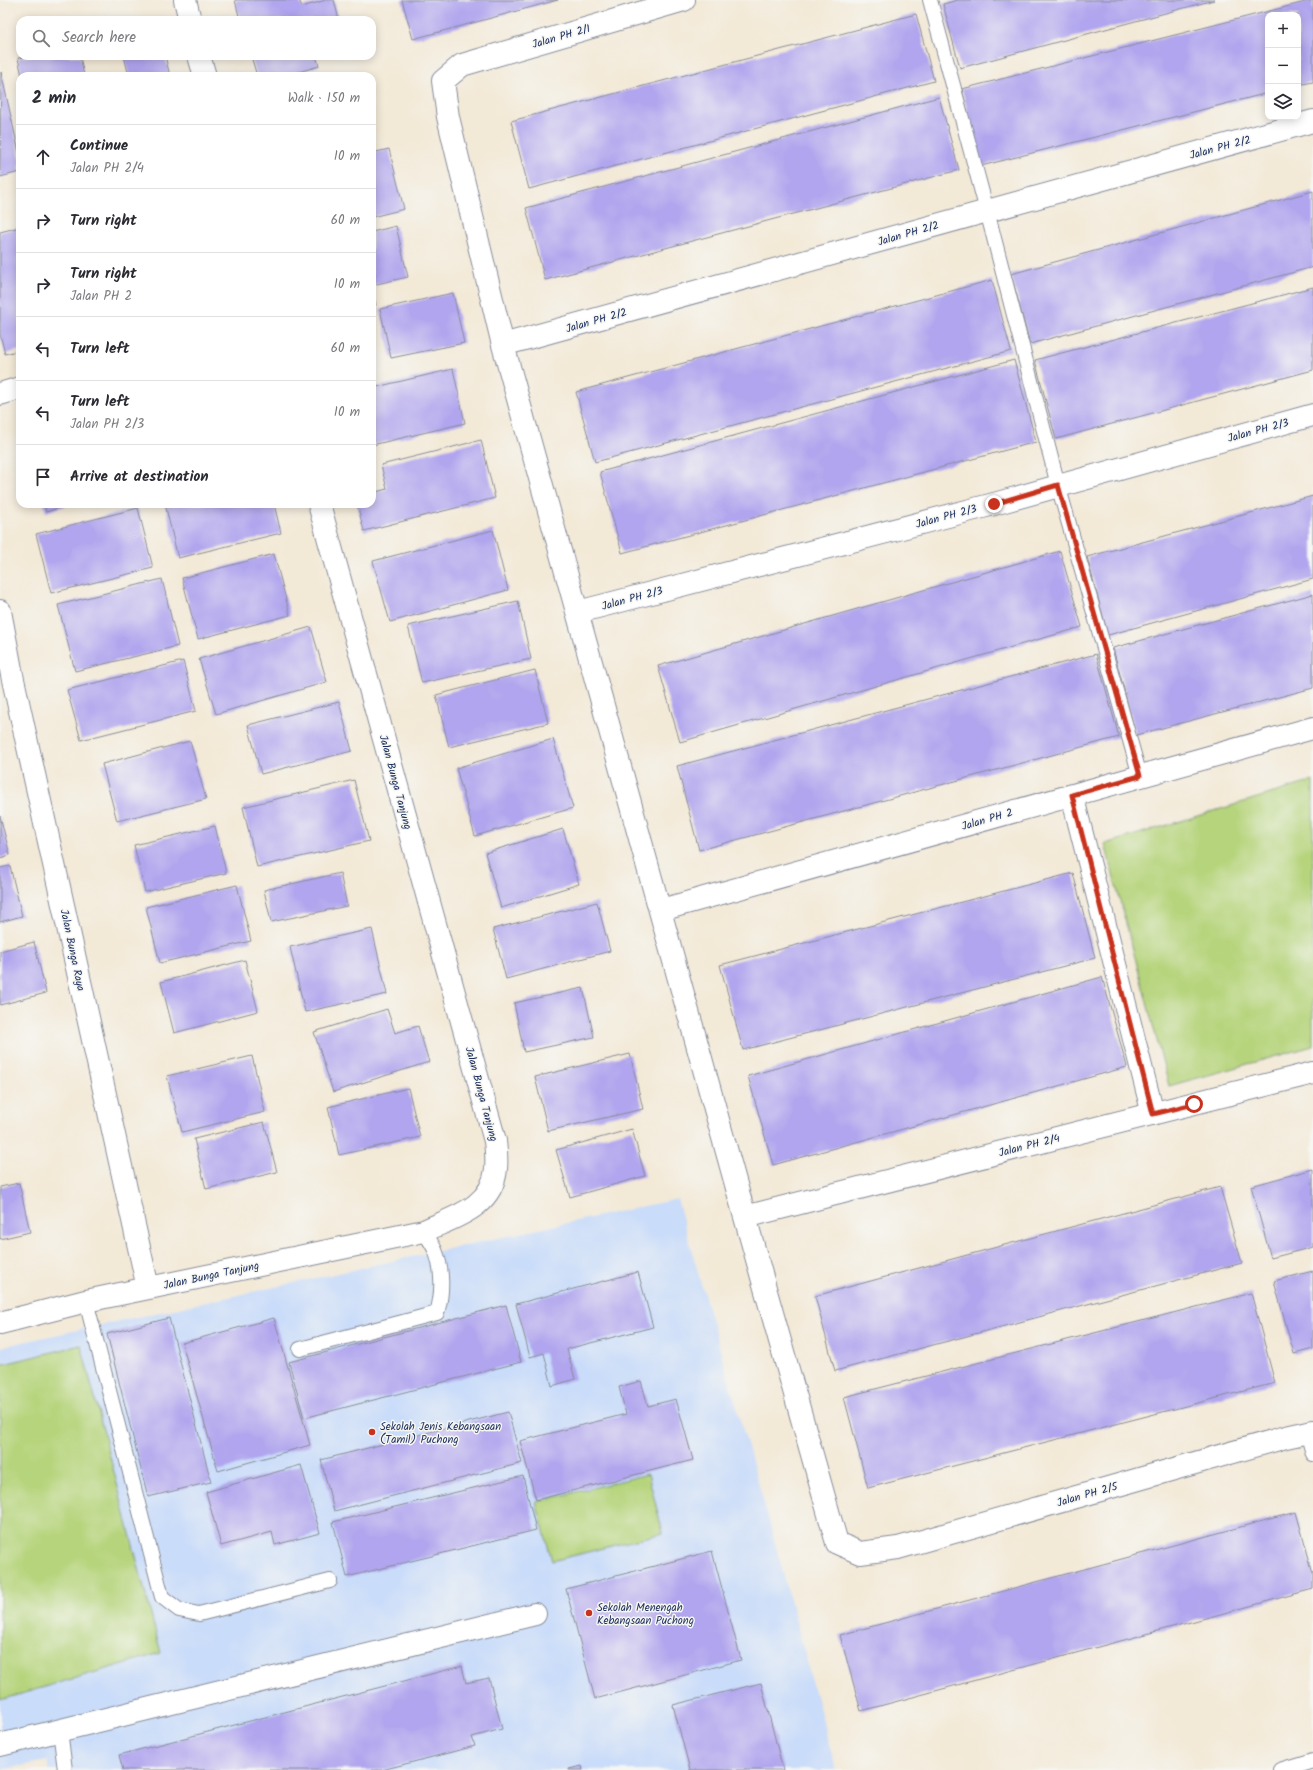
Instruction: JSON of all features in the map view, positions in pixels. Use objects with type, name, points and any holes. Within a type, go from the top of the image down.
[{"type":"street","points":[[185,0],[189,16]]},
{"type":"street","name":"Jalan PH 2/1","points":[[503,346],[448,117],[442,82],[462,65],[684,0]]},
{"type":"street","points":[[200,60],[204,72]]},
{"type":"street","name":"Jalan PH 2/2","points":[[503,346],[1313,121]]},
{"type":"street","points":[[503,346],[661,910],[745,1217]]},
{"type":"street","points":[[0,394],[16,389]]},
{"type":"street","name":"Jalan PH 2/3","points":[[578,612],[994,504],[1313,415]]},
{"type":"street","name":"Jalan Bunga Tanjung","points":[[0,1323],[86,1301],[424,1231],[474,1209],[489,1194],[496,1170],[495,1141],[320,508]]},
{"type":"street","name":"Jalan Bunga Raya","points":[[0,611],[12,675],[148,1288]]},
{"type":"street","name":"Jalan PH 2","points":[[661,910],[1313,728]]},
{"type":"street","points":[[1072,795],[1153,1114]]},
{"type":"street","name":"Jalan PH 2/4","points":[[745,1217],[1313,1073]]},
{"type":"street","name":"Jalan PH 2/5","points":[[745,1217],[837,1543],[860,1553],[898,1548],[1279,1439],[1310,1432]]},
{"type":"street","points":[[0,1745],[535,1614]]},
{"type":"lane","points":[[930,0],[987,211],[1058,485],[1140,776]]},
{"type":"lane","points":[[300,1349],[437,1313],[441,1298],[439,1265],[435,1250],[424,1231]]},
{"type":"lane","points":[[86,1301],[162,1597],[179,1610],[199,1614],[330,1580]]},
{"type":"lane","points":[[1310,1432],[1313,1454]]},
{"type":"lane","points":[[60,1730],[65,1770]]},
{"type":"lane","points":[[1280,1770],[1313,1760]]},
{"type":"shaded area","name":"Sekolah Jenis Kebangsaan (Tamil) Puchong","points":[[677,1199],[768,1517],[836,1770],[49,1770],[47,1761],[0,1770],[0,1347]]},
{"type":"green space","points":[[1313,781],[1313,1046],[1169,1086],[1105,844]]},
{"type":"green space","points":[[81,1345],[161,1653],[0,1700],[0,1365]]},
{"type":"green space","points":[[648,1474],[663,1533],[552,1561],[536,1502]]},
{"type":"building","points":[[235,0],[299,0],[302,7],[326,0],[334,0],[338,16],[239,16]]},
{"type":"building","points":[[402,0],[558,0],[413,39]]},
{"type":"building","points":[[958,0],[1214,0],[960,68],[943,4]]},
{"type":"building","points":[[1313,0],[1313,82],[1301,84],[1301,12],[1266,12]]},
{"type":"building","points":[[1265,12],[1265,94],[981,166],[962,89]]},
{"type":"building","points":[[916,14],[934,81],[529,189],[511,121]]},
{"type":"building","points":[[18,60],[81,60],[83,72],[21,72]]},
{"type":"building","points":[[125,60],[166,60],[169,72],[128,72]]},
{"type":"building","points":[[252,60],[317,60],[319,66],[299,72],[256,72]]},
{"type":"building","points":[[1,72],[16,139],[16,173],[0,177]]},
{"type":"building","points":[[939,97],[959,170],[545,280],[526,208]]},
{"type":"building","points":[[389,149],[404,209],[376,216],[376,152]]},
{"type":"building","points":[[1313,191],[1313,267],[1030,344],[1011,274]]},
{"type":"building","points":[[396,226],[408,277],[376,284],[376,231]]},
{"type":"building","points":[[16,228],[16,351],[5,354],[0,334],[0,232]]},
{"type":"building","points":[[992,280],[1011,351],[595,462],[576,392]]},
{"type":"building","points":[[1313,287],[1313,370],[1056,439],[1035,360]]},
{"type":"building","points":[[453,293],[464,343],[391,358],[380,309]]},
{"type":"building","points":[[1014,360],[1036,442],[622,553],[600,472]]},
{"type":"building","points":[[453,369],[465,423],[376,444],[376,387]]},
{"type":"building","points":[[481,440],[495,498],[364,531],[358,508],[376,508],[376,492],[387,489],[381,465]]},
{"type":"building","points":[[1313,496],[1313,579],[1108,635],[1087,557]]},
{"type":"building","points":[[45,508],[58,508],[46,512]]},
{"type":"building","points":[[138,508],[153,568],[51,593],[36,534]]},
{"type":"building","points":[[166,508],[275,508],[281,533],[178,558]]},
{"type":"building","points":[[493,530],[508,590],[390,622],[373,561]]},
{"type":"building","points":[[1060,551],[1082,627],[680,742],[658,666]]},
{"type":"building","points":[[274,554],[290,615],[198,639],[182,578]]},
{"type":"building","points":[[162,579],[178,646],[75,671],[58,605]]},
{"type":"building","points":[[1313,594],[1313,688],[1136,735],[1113,648]]},
{"type":"building","points":[[518,601],[531,659],[422,683],[408,626]]},
{"type":"building","points":[[311,627],[327,682],[216,714],[199,659]]},
{"type":"building","points":[[1096,654],[1119,737],[699,850],[677,766]]},
{"type":"building","points":[[183,661],[196,711],[81,740],[67,690]]},
{"type":"building","points":[[535,670],[548,723],[449,747],[436,695]]},
{"type":"building","points":[[339,702],[352,751],[261,774],[248,725]]},
{"type":"building","points":[[553,739],[573,808],[475,836],[456,768]]},
{"type":"building","points":[[190,741],[206,799],[117,821],[102,764]]},
{"type":"building","points":[[354,780],[369,841],[257,867],[243,807]]},
{"type":"building","points":[[0,816],[10,855],[0,858]]},
{"type":"building","points":[[215,826],[226,873],[145,892],[134,845]]},
{"type":"building","points":[[563,829],[579,884],[501,908],[485,853]]},
{"type":"building","points":[[10,866],[22,916],[0,922],[0,868]]},
{"type":"building","points":[[340,873],[347,906],[271,922],[264,890]]},
{"type":"building","points":[[1073,873],[1095,958],[743,1050],[720,965]]},
{"type":"building","points":[[237,885],[251,941],[160,963],[146,907]]},
{"type":"building","points":[[597,902],[610,951],[506,979],[493,929]]},
{"type":"building","points":[[372,929],[387,994],[305,1012],[290,947]]},
{"type":"building","points":[[34,942],[46,993],[0,1005],[0,951]]},
{"type":"building","points":[[245,960],[258,1011],[174,1033],[161,982]]},
{"type":"building","points":[[1102,977],[1127,1067],[773,1165],[748,1076]]},
{"type":"building","points":[[583,988],[594,1037],[524,1052],[514,1003]]},
{"type":"building","points":[[387,1009],[395,1033],[418,1026],[429,1062],[333,1092],[314,1032]]},
{"type":"building","points":[[630,1054],[643,1109],[548,1131],[535,1077]]},
{"type":"building","points":[[252,1056],[265,1112],[182,1132],[167,1076]]},
{"type":"building","points":[[408,1088],[420,1137],[339,1155],[328,1107]]},
{"type":"building","points":[[264,1122],[277,1172],[206,1189],[194,1139]]},
{"type":"building","points":[[632,1129],[645,1176],[570,1197],[556,1150]]},
{"type":"building","points":[[1313,1169],[1313,1247],[1271,1258],[1251,1186]]},
{"type":"building","points":[[19,1183],[30,1232],[0,1239],[0,1187]]},
{"type":"building","points":[[1220,1187],[1242,1263],[835,1371],[815,1296]]},
{"type":"building","points":[[1313,1271],[1313,1349],[1294,1354],[1274,1281]]},
{"type":"building","points":[[638,1272],[653,1327],[567,1349],[575,1379],[552,1386],[544,1353],[530,1357],[516,1304]]},
{"type":"building","points":[[1251,1293],[1275,1383],[868,1488],[844,1397]]},
{"type":"building","points":[[506,1305],[521,1362],[304,1418],[289,1362]]},
{"type":"building","points":[[169,1318],[211,1482],[148,1497],[107,1334]]},
{"type":"building","points":[[274,1318],[310,1445],[218,1471],[182,1343]]},
{"type":"building","points":[[641,1381],[648,1406],[676,1399],[693,1460],[536,1500],[520,1441],[626,1414],[619,1387]]},
{"type":"building","points":[[508,1412],[522,1463],[334,1511],[321,1460]]},
{"type":"building","points":[[301,1465],[320,1533],[275,1545],[272,1532],[221,1546],[206,1492]]},
{"type":"building","points":[[523,1476],[536,1530],[347,1577],[333,1522]]},
{"type":"building","points":[[1296,1512],[1313,1573],[1313,1589],[861,1711],[840,1635]]},
{"type":"building","points":[[712,1551],[741,1660],[595,1699],[566,1589]]},
{"type":"building","points":[[462,1666],[466,1683],[489,1678],[502,1729],[472,1737],[475,1746],[382,1770],[123,1770],[119,1755]]},
{"type":"building","points":[[761,1683],[783,1770],[690,1770],[673,1705]]},
{"type":"building","points":[[582,1766],[583,1770],[569,1770],[569,1769]]},
{"type":"place","name":"Sekolah Jenis Kebangsaan (Tamil) Puchong","points":[[372,1432]]},
{"type":"place","name":"Sekolah Menengah Kebangsaan Puchong","points":[[589,1613]]},
{"type":"route","points":[[994,504],[1058,485],[1140,776],[1072,795],[1153,1114],[1194,1104]]}]
